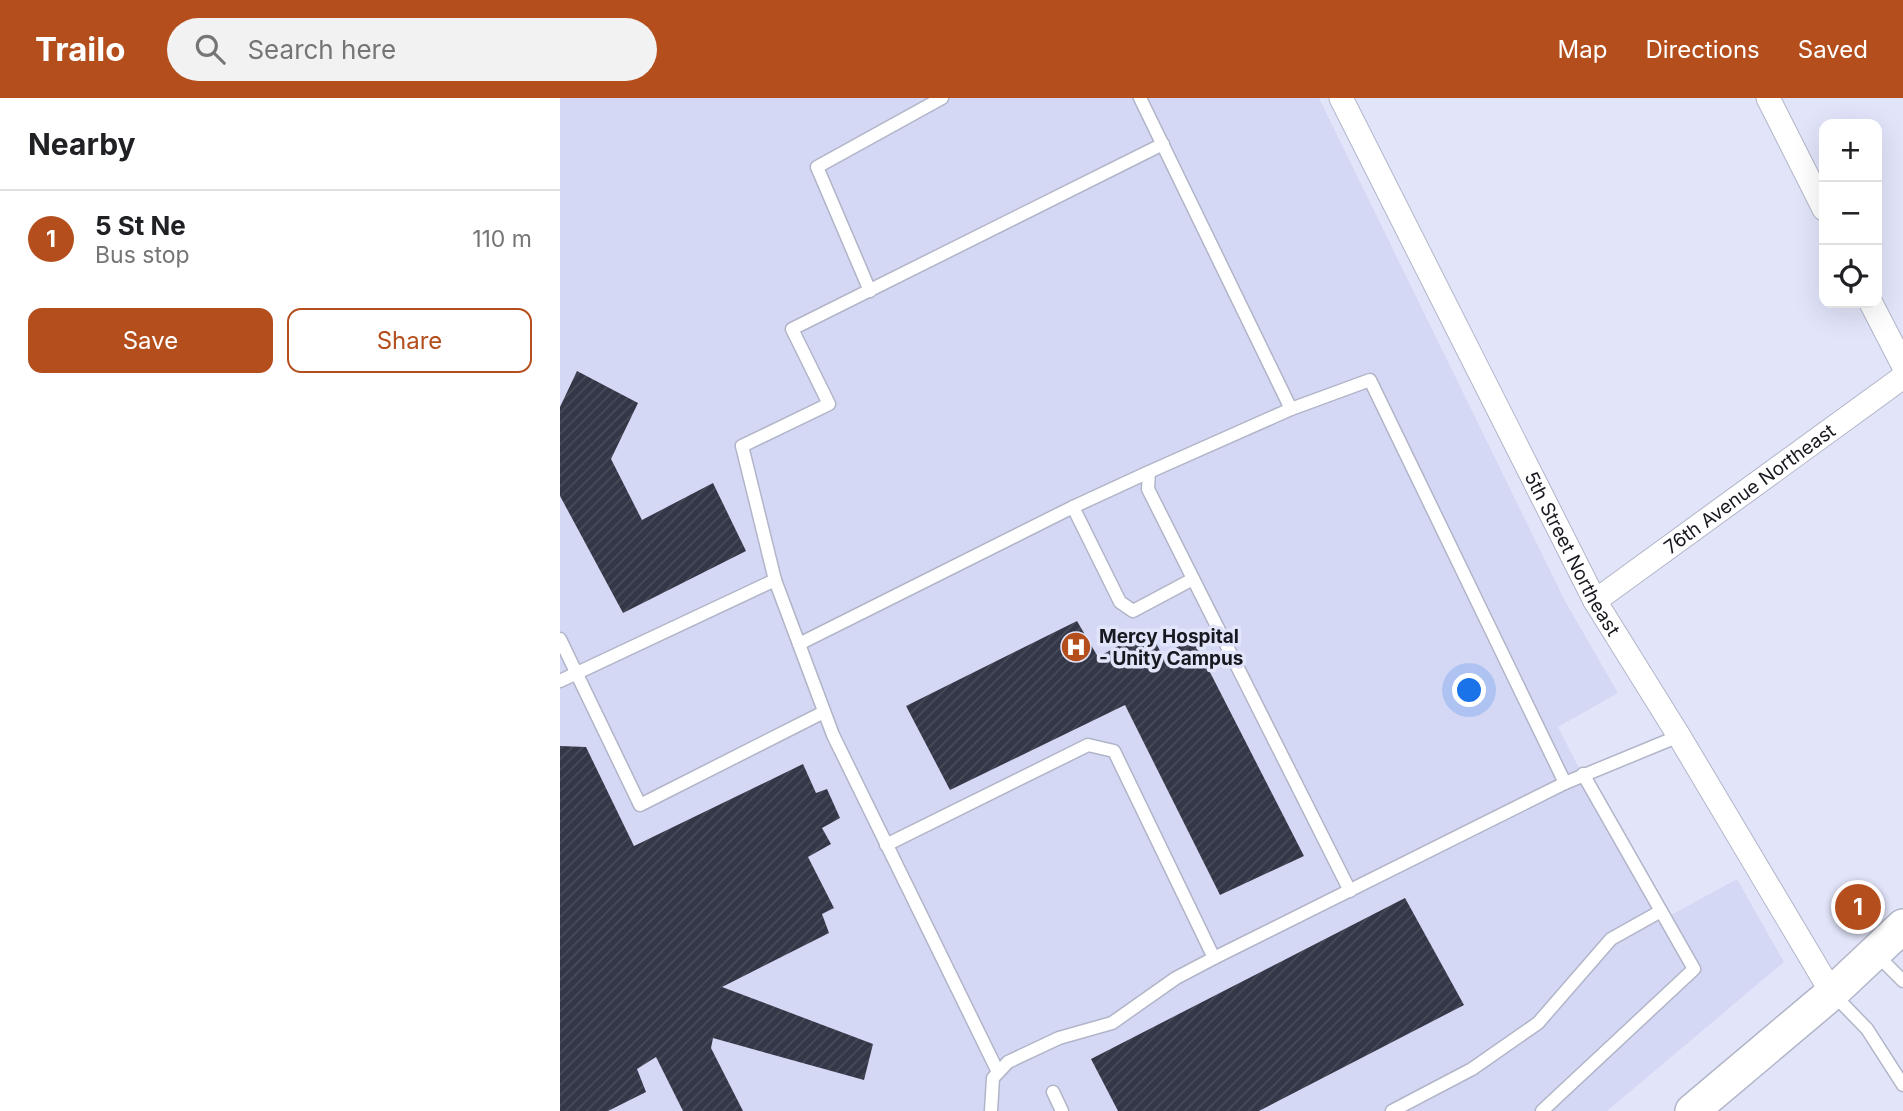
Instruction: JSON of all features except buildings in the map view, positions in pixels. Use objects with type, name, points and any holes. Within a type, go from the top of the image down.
[{"type":"street","name":"5th Street Northeast","points":[[1341,98],[1594,601],[1679,736],[1832,993]]},
{"type":"street","points":[[1768,98],[1819,199]]},
{"type":"street","points":[[1874,308],[1903,365]]},
{"type":"street","name":"76th Avenue Northeast","points":[[1594,601],[1903,377]]},
{"type":"street","points":[[1692,1111],[1832,993],[1903,926]]},
{"type":"lane","points":[[870,291],[817,167],[942,98]]},
{"type":"lane","points":[[1140,98],[1292,410]]},
{"type":"lane","points":[[998,1072],[824,712],[775,580],[742,446],[829,404],[792,329],[1163,144]]},
{"type":"lane","points":[[799,643],[1149,472],[1292,410],[1370,380],[1565,783]]},
{"type":"lane","points":[[1149,472],[1148,489],[1350,891]]},
{"type":"lane","points":[[1073,508],[1119,602],[1133,611],[1194,579]]},
{"type":"lane","points":[[560,681],[775,580]]},
{"type":"lane","points":[[560,639],[640,805],[824,712]]},
{"type":"lane","points":[[991,1111],[993,1078],[1007,1062],[1059,1038],[1112,1023],[1176,978],[1214,958],[1583,774],[1679,736]]},
{"type":"lane","points":[[886,845],[1088,745],[1114,751],[1214,958]]},
{"type":"lane","points":[[1542,1111],[1694,969],[1583,774]]},
{"type":"lane","points":[[1392,1111],[1472,1069],[1538,1023],[1611,939],[1661,911]]},
{"type":"lane","points":[[1874,953],[1903,981]]},
{"type":"lane","points":[[1832,993],[1867,1029],[1903,1085]]},
{"type":"lane","points":[[1053,1092],[1062,1111]]},
{"type":"shaded area","name":"Mercy Hospital - Unity Campus","points":[[560,98],[1319,98],[1565,601],[1618,693],[1558,727],[1658,922],[1737,879],[1784,962],[1607,1111],[560,1111]]},
{"type":"place","name":"Mercy Hospital - Unity Campus","points":[[1076,647]]},
{"type":"place","name":"5 St Ne","points":[[1858,907]]}]
